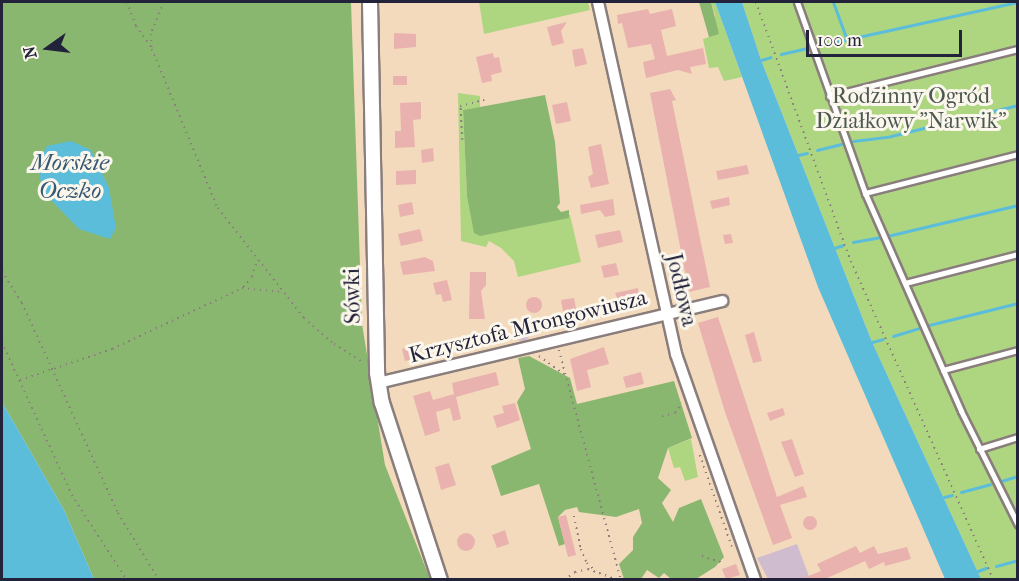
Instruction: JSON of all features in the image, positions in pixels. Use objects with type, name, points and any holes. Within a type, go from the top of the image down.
[{"type":"street","name":"Sówki","points":[[370,2],[378,378],[440,579]]},
{"type":"street","name":"Jodłowa","points":[[598,2],[666,314],[697,422],[754,579]]},
{"type":"street","name":"Krzysztofa Mrongowiusza","points":[[378,378],[522,349],[722,301]]},
{"type":"lane","points":[[797,2],[865,193],[979,449],[1017,521]]},
{"type":"lane","points":[[829,96],[1017,49]]},
{"type":"lane","points":[[865,193],[1017,154]]},
{"type":"lane","points":[[905,283],[1017,254]]},
{"type":"lane","points":[[943,370],[1017,350]]},
{"type":"lane","points":[[979,449],[1017,437]]},
{"type":"path","points":[[127,2],[136,26],[152,49],[218,208],[304,318],[378,378]]},
{"type":"path","points":[[152,49],[151,34],[164,2]]},
{"type":"path","points":[[756,2],[851,261],[994,579]]},
{"type":"path","points":[[462,140],[460,106],[484,100]]},
{"type":"path","points":[[20,380],[49,368],[112,349],[242,288],[252,278],[257,259]]},
{"type":"path","points":[[2,271],[22,303],[49,368],[118,513],[159,579]]},
{"type":"path","points":[[242,288],[283,292]]},
{"type":"path","points":[[557,340],[574,413],[603,501],[610,550],[620,579]]},
{"type":"path","points":[[2,342],[72,495],[127,579]]},
{"type":"path","points":[[522,349],[545,359],[565,375]]},
{"type":"path","points":[[662,416],[675,413],[684,401]]},
{"type":"path","points":[[574,516],[584,556],[596,571]]},
{"type":"path","points":[[702,556],[724,563]]},
{"type":"path","points":[[564,579],[581,569],[620,579]]},
{"type":"shaded area","points":[[519,325],[525,325],[530,333],[528,339],[519,341],[514,336],[514,330]]},
{"type":"shaded area","points":[[797,544],[810,579],[768,579],[757,558]]},
{"type":"green space","points":[[2,2],[351,2],[362,324],[385,465],[430,579],[94,579],[64,510],[2,402]]},
{"type":"green space","points":[[479,2],[588,2],[590,10],[484,34]]},
{"type":"green space","points":[[699,2],[711,2],[719,34],[709,37]]},
{"type":"green space","points":[[711,2],[715,2],[742,77],[724,81],[718,67],[709,68],[703,39],[709,37],[715,15]]},
{"type":"green space","name":"Rodzinny Ogród Działkowy \"Narwik\"","points":[[742,2],[1017,2],[1017,579],[981,579],[872,342],[761,60]]},
{"type":"green space","points":[[458,93],[480,96],[480,107],[463,110],[467,196],[570,215],[581,262],[518,277],[514,261],[501,248],[489,241],[486,247],[461,241]]},
{"type":"green space","points":[[545,95],[555,142],[560,203],[557,207],[561,212],[569,210],[569,218],[480,236],[474,233],[467,196],[463,110]]},
{"type":"green space","points":[[529,356],[570,378],[577,404],[674,381],[692,438],[668,448],[658,478],[671,490],[662,503],[673,522],[679,508],[701,499],[724,557],[715,567],[696,579],[671,579],[664,573],[659,578],[647,570],[641,579],[624,579],[619,564],[633,550],[633,537],[642,523],[639,509],[616,517],[579,512],[577,507],[565,510],[558,517],[565,544],[559,546],[539,484],[501,496],[491,466],[531,449],[517,402],[525,389],[518,358]]},
{"type":"green space","points":[[691,439],[698,477],[685,481],[680,467],[674,468],[668,448]]},
{"type":"water","points":[[715,2],[742,2],[761,60],[872,342],[981,579],[945,579],[818,287]]},
{"type":"water","name":"Morskie Oczko","points":[[71,141],[91,150],[109,188],[116,228],[110,239],[79,229],[42,191],[38,163],[47,146]]},
{"type":"water","points":[[2,402],[64,510],[94,579],[2,579]]},
{"type":"building","points":[[648,9],[650,14],[672,9],[676,26],[661,30],[667,56],[703,48],[706,64],[690,67],[692,74],[678,70],[646,78],[643,62],[655,59],[651,44],[628,48],[622,23],[618,24],[617,15]]},
{"type":"building","points":[[567,22],[561,31],[564,43],[552,46],[547,27]]},
{"type":"building","points":[[394,33],[416,34],[416,47],[394,49]]},
{"type":"building","points":[[583,48],[587,64],[575,67],[572,50]]},
{"type":"building","points":[[493,53],[494,58],[499,57],[502,72],[491,75],[492,81],[482,83],[476,57]]},
{"type":"building","points":[[393,76],[407,76],[407,85],[393,85]]},
{"type":"building","points":[[670,89],[676,100],[672,101],[710,287],[689,292],[650,93]]},
{"type":"building","points":[[421,102],[421,119],[413,120],[415,147],[395,148],[395,131],[401,131],[400,103]]},
{"type":"building","points":[[567,102],[571,121],[556,124],[552,105]]},
{"type":"building","points":[[601,144],[609,184],[591,188],[588,177],[593,174],[588,147]]},
{"type":"building","points":[[433,148],[434,161],[422,163],[421,150]]},
{"type":"building","points":[[747,165],[749,174],[718,180],[716,171]]},
{"type":"building","points":[[416,170],[416,184],[396,185],[396,171]]},
{"type":"building","points":[[729,197],[730,205],[712,209],[710,201]]},
{"type":"building","points":[[613,199],[615,215],[605,217],[600,210],[581,214],[580,205]]},
{"type":"building","points":[[412,202],[414,214],[400,217],[398,205]]},
{"type":"building","points":[[420,229],[423,241],[401,246],[398,234]]},
{"type":"building","points":[[620,230],[623,242],[598,248],[595,235]]},
{"type":"building","points":[[731,234],[733,243],[725,244],[723,235]]},
{"type":"building","points":[[425,257],[433,261],[435,271],[403,275],[400,262]]},
{"type":"building","points":[[616,263],[619,275],[604,278],[601,266]]},
{"type":"building","points":[[470,272],[486,272],[486,285],[481,291],[485,319],[469,319]]},
{"type":"building","points":[[447,280],[452,300],[443,302],[441,294],[436,295],[433,283]]},
{"type":"building","points":[[638,288],[640,302],[635,303],[637,308],[623,311],[615,293]]},
{"type":"building","points":[[531,297],[537,297],[542,305],[540,311],[531,313],[526,308],[526,302]]},
{"type":"building","points":[[574,298],[577,314],[564,317],[561,300]]},
{"type":"building","points":[[718,317],[777,497],[803,486],[807,497],[780,505],[792,538],[773,545],[725,412],[698,323]]},
{"type":"building","points":[[754,332],[762,361],[753,363],[745,335]]},
{"type":"building","points":[[417,345],[421,357],[405,361],[402,349]]},
{"type":"building","points":[[604,347],[609,364],[587,370],[591,387],[577,391],[570,359]]},
{"type":"building","points":[[496,372],[499,385],[456,397],[461,419],[453,421],[450,408],[436,412],[440,431],[425,436],[413,396],[430,391],[433,400],[454,394],[452,383]]},
{"type":"building","points":[[641,372],[644,384],[626,388],[623,377]]},
{"type":"building","points":[[515,403],[520,420],[497,428],[493,416],[504,413],[502,406]]},
{"type":"building","points":[[783,408],[785,415],[770,421],[767,413]]},
{"type":"building","points":[[792,439],[804,474],[795,477],[781,442]]},
{"type":"building","points":[[449,463],[456,485],[441,490],[435,467]]},
{"type":"building","points":[[566,515],[576,555],[568,557],[558,517]]},
{"type":"building","points":[[807,516],[813,516],[817,523],[813,530],[807,530],[803,526],[803,520]]},
{"type":"building","points":[[505,530],[509,544],[497,548],[492,535]]},
{"type":"building","points":[[462,533],[470,533],[475,538],[473,549],[462,551],[457,546],[457,538]]},
{"type":"building","points":[[856,546],[860,553],[874,546],[878,554],[907,547],[911,559],[885,566],[884,562],[869,569],[865,561],[825,579],[801,579],[821,571],[817,564]]},
{"type":"building","points":[[736,564],[740,575],[726,579],[722,569]]},
{"type":"waterway","points":[[833,2],[847,40]]},
{"type":"waterway","points":[[817,46],[1017,2]]},
{"type":"waterway","points":[[781,54],[808,48]]},
{"type":"waterway","points":[[761,60],[771,57]]},
{"type":"waterway","points":[[853,141],[891,136],[1018,105]]},
{"type":"waterway","points":[[817,150],[841,144]]},
{"type":"waterway","points":[[798,155],[807,153]]},
{"type":"waterway","points":[[887,236],[1018,205]]},
{"type":"waterway","points":[[853,242],[880,237]]},
{"type":"waterway","points":[[834,248],[843,245]]},
{"type":"waterway","points":[[929,325],[1018,303]]},
{"type":"waterway","points":[[893,336],[920,328]]},
{"type":"waterway","points":[[872,342],[883,339]]},
{"type":"waterway","points":[[998,482],[1018,476]]},
{"type":"waterway","points":[[961,492],[990,484]]},
{"type":"waterway","points":[[944,497],[952,495]]},
{"type":"waterway","points":[[996,566],[1018,560]]},
{"type":"waterway","points":[[978,571],[986,568]]}]
